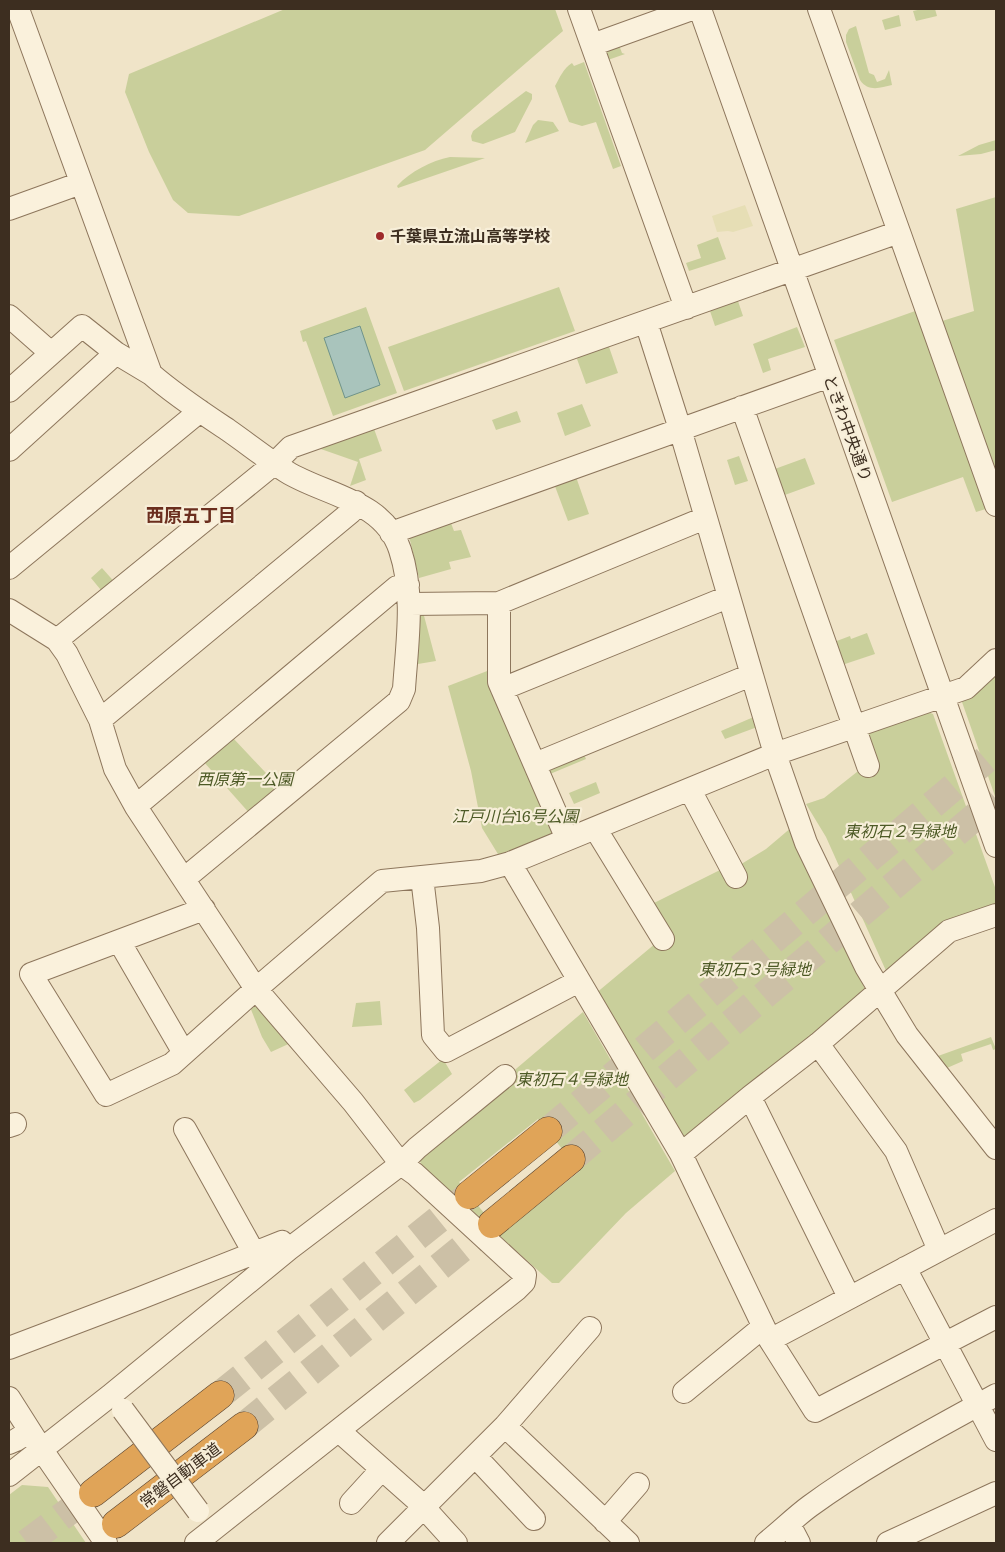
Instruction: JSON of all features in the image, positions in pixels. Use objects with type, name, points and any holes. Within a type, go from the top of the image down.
[{"type":"highway","points":[[469,1195],[548,1131]]},
{"type":"highway","points":[[492,1224],[571,1159]]},
{"type":"highway","points":[[93,1494],[220,1395]]},
{"type":"highway","name":"常磐自動車道","points":[[111,1534],[244,1426]]},
{"type":"street","points":[[18,9],[151,374]]},
{"type":"street","points":[[579,9],[686,308]]},
{"type":"street","points":[[592,44],[692,9]]},
{"type":"street","name":"ときわ中央通り","points":[[700,9],[996,846]]},
{"type":"street","points":[[819,9],[996,505]]},
{"type":"street","points":[[9,209],[81,183]]},
{"type":"street","points":[[57,640],[291,448],[899,232]]},
{"type":"street","points":[[9,316],[51,353]]},
{"type":"street","points":[[646,322],[680,429],[775,754],[806,843],[866,967],[906,1035],[996,1148]]},
{"type":"street","points":[[9,391],[82,326],[116,353],[151,374],[172,392],[289,473],[356,502],[383,522],[400,548],[409,595],[404,690],[400,701],[184,879]]},
{"type":"street","points":[[9,450],[116,353]]},
{"type":"street","points":[[390,533],[830,376]]},
{"type":"street","points":[[742,407],[868,766]]},
{"type":"street","points":[[9,568],[200,411]]},
{"type":"street","points":[[100,720],[351,512],[356,502]]},
{"type":"street","points":[[136,806],[398,587],[409,595],[499,604],[705,518]]},
{"type":"street","points":[[502,689],[728,597]]},
{"type":"street","points":[[499,604],[499,682],[567,839]]},
{"type":"street","points":[[9,610],[57,640],[67,654],[100,720],[116,769],[136,806],[256,988],[353,1102],[401,1164],[525,1275],[524,1282],[517,1289],[196,1543]]},
{"type":"street","points":[[204,909],[31,974],[106,1095],[172,1064],[256,988],[382,881],[481,871],[510,863],[775,754],[966,688],[996,660]]},
{"type":"street","points":[[535,764],[751,675]]},
{"type":"street","points":[[690,790],[736,877]]},
{"type":"street","points":[[596,828],[663,939]]},
{"type":"street","points":[[510,863],[682,1154],[766,1333],[815,1411],[996,1317]]},
{"type":"street","points":[[422,877],[429,936],[434,1035],[446,1051],[579,981]]},
{"type":"street","points":[[682,1154],[750,1097],[818,1044],[949,931],[996,915]]},
{"type":"street","points":[[119,941],[184,1053]]},
{"type":"street","points":[[818,1044],[896,1151],[938,1250]]},
{"type":"street","points":[[9,1475],[42,1450],[117,1402],[289,1249],[401,1164],[417,1148],[505,1076]]},
{"type":"street","points":[[750,1097],[849,1297]]},
{"type":"street","points":[[185,1129],[254,1253]]},
{"type":"street","points":[[684,1392],[766,1333],[849,1297],[996,1220]]},
{"type":"street","points":[[9,1348],[282,1242],[289,1249]]},
{"type":"street","points":[[905,1268],[946,1344],[987,1400],[996,1440]]},
{"type":"street","points":[[388,1543],[505,1426],[590,1328]]},
{"type":"street","points":[[9,1398],[42,1450],[111,1534]]},
{"type":"street","points":[[766,1543],[808,1507],[843,1483],[904,1445],[987,1400]]},
{"type":"street","points":[[117,1402],[198,1511],[215,1528]]},
{"type":"street","points":[[505,1426],[628,1543]]},
{"type":"street","points":[[9,1443],[30,1431]]},
{"type":"street","points":[[339,1431],[418,1501],[456,1543]]},
{"type":"street","points":[[475,1456],[534,1520]]},
{"type":"street","points":[[351,1503],[382,1469]]},
{"type":"street","points":[[605,1522],[638,1484]]},
{"type":"street","points":[[888,1543],[996,1492]]},
{"type":"street","points":[[789,1524],[800,1543]]},
{"type":"shaded area","points":[[745,205],[753,226],[733,232],[717,232],[712,216]]},
{"type":"green space","points":[[285,9],[555,9],[563,31],[425,150],[239,216],[188,213],[173,200],[149,152],[125,92],[129,74]]},
{"type":"green space","points":[[935,9],[937,16],[916,21],[913,11]]},
{"type":"green space","points":[[899,15],[901,26],[885,30],[882,20]]},
{"type":"green space","points":[[856,26],[869,73],[874,75],[877,82],[885,79],[889,70],[892,85],[870,88],[860,80],[846,42],[846,35],[849,29]]},
{"type":"green space","points":[[619,45],[622,53],[625,54],[605,61],[604,58],[609,48]]},
{"type":"green space","points":[[584,62],[621,166],[613,169],[596,122],[582,126],[569,122],[555,86],[569,65],[572,63],[574,66]]},
{"type":"green space","points":[[526,91],[532,94],[532,99],[515,132],[483,144],[472,141],[473,131]]},
{"type":"green space","points":[[538,120],[553,122],[559,131],[525,143],[533,125]]},
{"type":"green space","points":[[996,140],[996,150],[981,154],[958,156],[979,145]]},
{"type":"green space","points":[[450,157],[485,158],[398,188],[397,186],[415,171]]},
{"type":"green space","points":[[996,197],[996,485],[939,322],[974,311],[956,209]]},
{"type":"green space","points":[[718,237],[726,259],[689,271],[686,263],[701,258],[697,245]]},
{"type":"green space","points":[[559,287],[575,331],[404,391],[388,347]]},
{"type":"green space","points":[[738,301],[743,316],[715,326],[710,311]]},
{"type":"green space","points":[[366,307],[397,393],[333,416],[306,341],[303,342],[300,331]]},
{"type":"green space","points":[[918,310],[989,508],[976,512],[963,477],[892,502],[834,340]]},
{"type":"green space","points":[[797,327],[805,347],[768,359],[771,370],[763,373],[753,344]]},
{"type":"green space","points":[[608,344],[618,373],[586,384],[577,359],[579,355]]},
{"type":"green space","points":[[582,404],[591,426],[565,436],[557,413]]},
{"type":"green space","points":[[517,411],[521,422],[496,430],[492,420]]},
{"type":"green space","points":[[373,426],[382,451],[359,459],[366,480],[350,486],[358,462],[318,448]]},
{"type":"green space","points":[[739,456],[748,481],[735,485],[727,460]]},
{"type":"green space","points":[[805,458],[815,484],[782,496],[772,470]]},
{"type":"green space","points":[[575,474],[589,514],[568,521],[553,481]]},
{"type":"green space","points":[[449,518],[454,531],[461,530],[471,557],[449,562],[451,569],[419,578],[409,536]]},
{"type":"green space","points":[[102,568],[118,586],[105,595],[91,578]]},
{"type":"green space","points":[[423,612],[436,661],[412,665],[416,616]]},
{"type":"green space","points":[[867,633],[875,654],[842,665],[834,642],[850,636],[851,639]]},
{"type":"green space","name":"江戸川台16号公園","points":[[495,668],[559,831],[501,859],[482,828],[471,771],[448,686]]},
{"type":"green space","points":[[996,670],[996,799],[962,702]]},
{"type":"green space","name":"東初石２号緑地","points":[[923,710],[933,714],[996,890],[996,903],[993,907],[887,973],[826,837],[806,804],[824,798],[862,768],[866,739],[871,728]]},
{"type":"green space","points":[[756,716],[760,726],[725,739],[721,731]]},
{"type":"green space","name":"西原第一公園","points":[[233,738],[282,790],[251,815],[203,761]]},
{"type":"green space","points":[[582,750],[586,759],[550,774],[547,765]]},
{"type":"green space","points":[[596,782],[600,793],[574,804],[569,793]]},
{"type":"green space","name":"東初石３号緑地","points":[[792,827],[865,989],[693,1138],[680,1138],[595,994],[656,943],[652,904],[724,868],[738,866],[766,849]]},
{"type":"green space","points":[[257,1000],[295,1041],[271,1052],[262,1037],[250,1007]]},
{"type":"green space","points":[[380,1001],[382,1025],[352,1027],[356,1003]]},
{"type":"green space","name":"東初石４号緑地","points":[[583,1012],[675,1171],[626,1213],[559,1283],[552,1283],[422,1166],[420,1161],[420,1157],[510,1074]],"holes":[[[538,1119],[580,1171],[501,1234],[459,1182]]]},
{"type":"green space","points":[[991,1037],[996,1049],[993,1050],[991,1044],[961,1054],[963,1061],[947,1068],[938,1056]]},
{"type":"green space","points":[[443,1059],[452,1074],[414,1103],[404,1090]]},
{"type":"green space","points":[[22,1485],[48,1487],[86,1543],[9,1543],[9,1495]]},
{"type":"water","points":[[360,326],[380,385],[345,398],[324,338]]},
{"type":"tunnel","points":[[548,1131],[996,751]]},
{"type":"tunnel","points":[[571,1159],[996,799]]},
{"type":"tunnel","points":[[220,1395],[469,1195]]},
{"type":"tunnel","points":[[244,1426],[492,1224]]},
{"type":"tunnel","points":[[27,1543],[93,1493]]},
{"type":"place","name":"千葉県立流山高等学校","points":[[380,236]]},
{"type":"district","name":"西原五丁目","points":[[191,516]]}]
